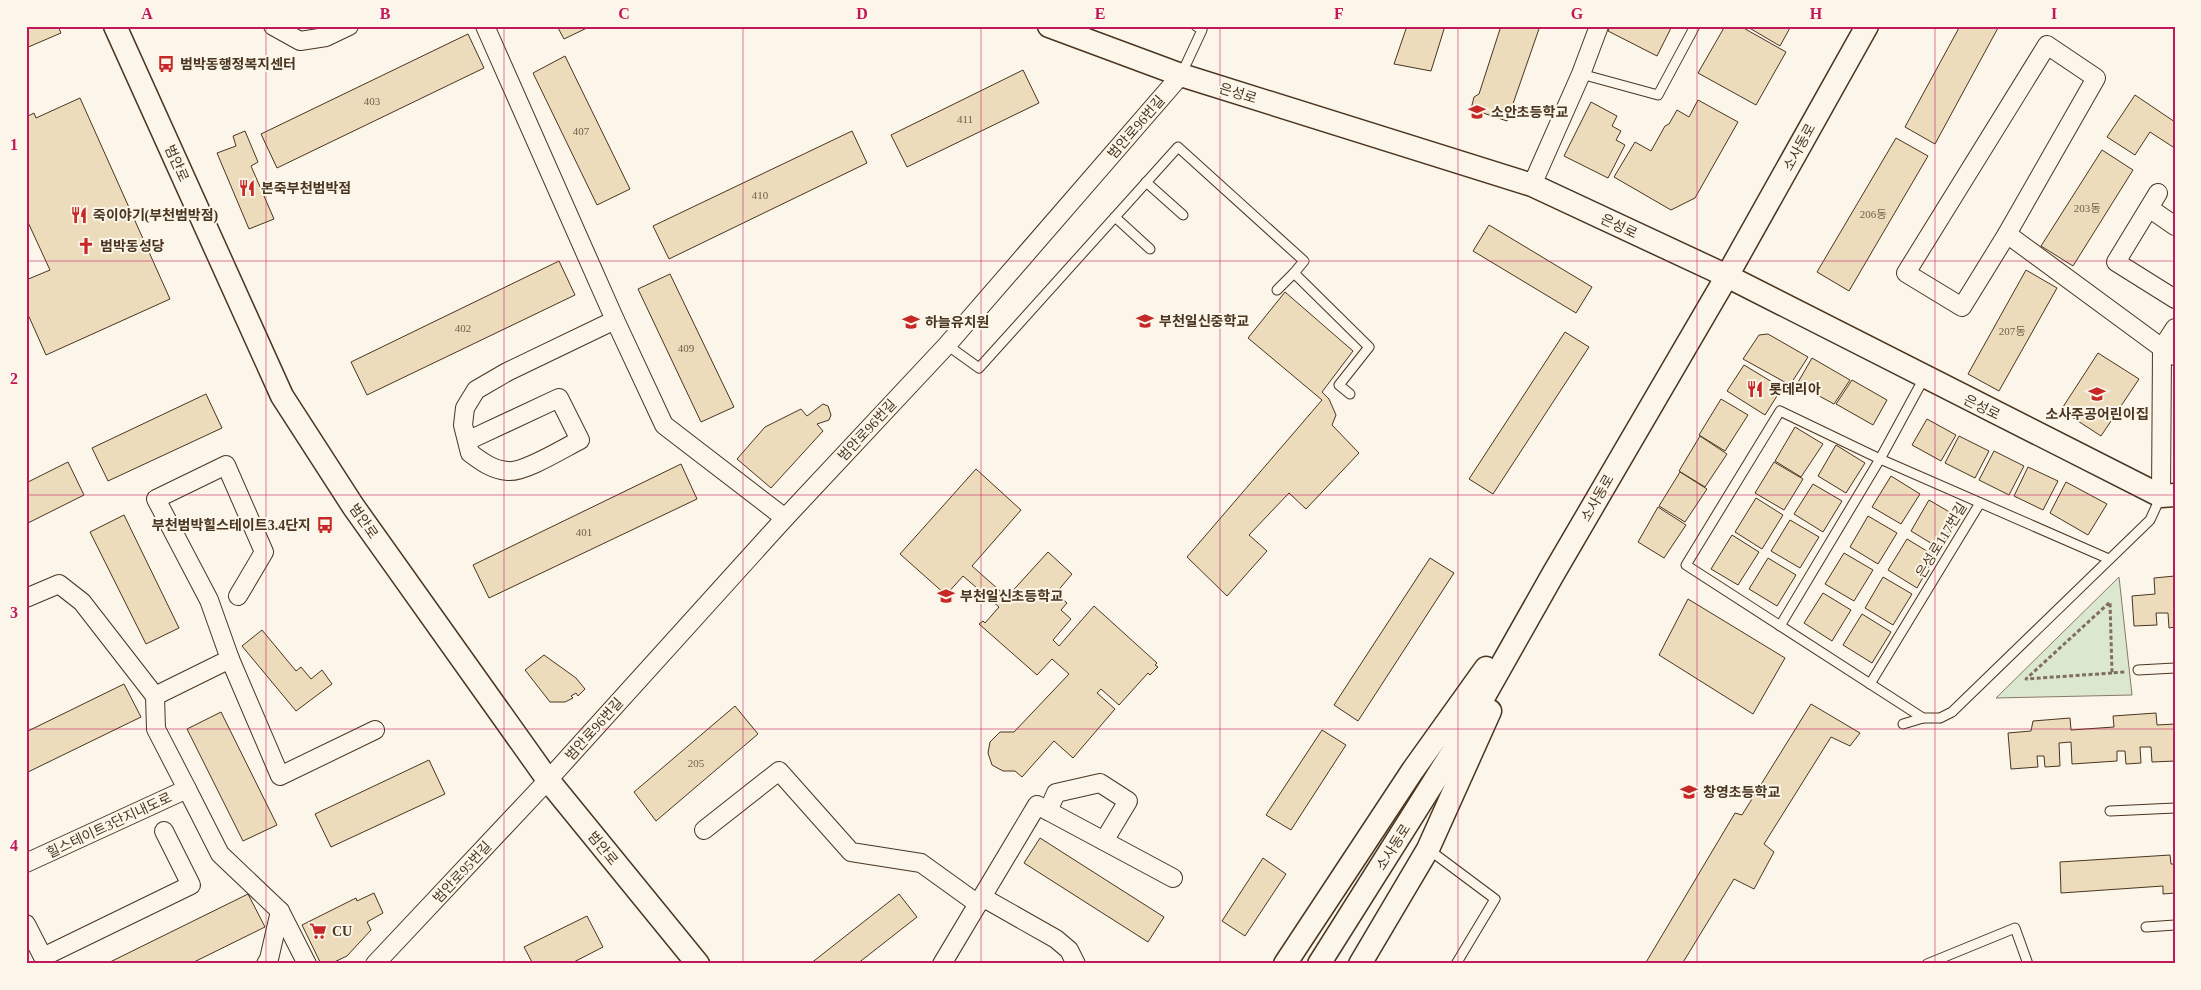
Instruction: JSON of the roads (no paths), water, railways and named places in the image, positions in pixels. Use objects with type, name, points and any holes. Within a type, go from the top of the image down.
[{"type":"street","name":"범안로","points":[[115,26],[282,396],[352,506],[548,780],[698,964]]},
{"type":"street","points":[[273,26],[300,41],[326,37],[349,26]]},
{"type":"street","points":[[486,26],[615,320],[664,425],[785,518]]},
{"type":"street","name":"은성로","points":[[1049,26],[1181,75],[1532,185],[1727,276],[1924,378],[2168,495]]},
{"type":"street","points":[[1532,185],[1581,74],[1599,26]]},
{"type":"street","name":"소사동로","points":[[1319,964],[1452,753],[1552,576],[1727,276],[1867,26]]},
{"type":"street","points":[[2047,45],[2096,78],[2007,234],[1962,307],[1906,273],[2047,45]]},
{"type":"street","name":"범안로96번길","points":[[548,780],[785,518],[947,345],[1181,75]]},
{"type":"street","points":[[2175,226],[2153,201],[2116,262],[2175,299]]},
{"type":"street","points":[[2007,234],[2168,352]]},
{"type":"street","points":[[467,442],[559,398],[580,440],[536,463],[510,472],[486,465],[470,454],[467,442],[463,425],[465,408],[476,390],[507,372],[615,320]]},
{"type":"street","points":[[2168,495],[2168,352],[2175,328]]},
{"type":"street","points":[[238,596],[264,552],[226,465],[156,499],[209,600],[230,660],[280,776],[374,730]]},
{"type":"street","points":[[1360,964],[1428,850],[1552,576]]},
{"type":"street","points":[[1285,964],[1413,770],[1552,576]]},
{"type":"street","points":[[26,598],[60,584],[82,602],[155,696],[156,729],[186,789]]},
{"type":"street","points":[[155,696],[230,660]]},
{"type":"street","points":[[704,830],[779,771],[851,852],[921,863],[980,901],[1056,939],[1069,950],[1076,964]]},
{"type":"street","name":"범안로95번길","points":[[375,964],[548,780]]},
{"type":"street","points":[[1048,811],[1056,793],[1100,783],[1128,801],[1104,841]]},
{"type":"street","name":"힐스테이트3단지내도로","points":[[26,864],[186,789],[220,854],[280,911],[307,964]]},
{"type":"street","points":[[942,964],[1037,805],[1173,878]]},
{"type":"street","name":"힐스테이트3단지내도로","points":[[26,924],[44,957],[191,885],[164,831]]},
{"type":"street","points":[[266,964],[269,959],[280,911]]},
{"type":"lane","points":[[1181,75],[1202,30],[1196,26]]},
{"type":"lane","points":[[1581,74],[1658,95],[1695,26]]},
{"type":"lane","points":[[947,345],[979,368],[1178,147],[1304,261],[1277,290]]},
{"type":"lane","points":[[1146,182],[1183,215]]},
{"type":"lane","points":[[1115,217],[1150,249]]},
{"type":"lane","points":[[1294,273],[1369,347],[1339,385],[1350,394]]},
{"type":"lane","points":[[1924,378],[1880,460],[1780,626],[1924,718]]},
{"type":"lane","name":"은성로117번길","points":[[1780,626],[1686,565],[1780,411],[1880,460],[1980,503],[1870,684]]},
{"type":"lane","points":[[1903,724],[1924,718],[1940,718],[1952,712],[2150,520],[2168,495]]},
{"type":"lane","points":[[1980,503],[2109,559]]},
{"type":"lane","points":[[2138,670],[2175,668]]},
{"type":"lane","points":[[2110,811],[2175,808]]},
{"type":"lane","points":[[1428,850],[1495,899],[1456,964]]},
{"type":"lane","points":[[2146,927],[2175,925]]},
{"type":"lane","points":[[1927,964],[2015,928],[2028,964]]},
{"type":"place","name":"범박동행정복지센터","points":[[166,64]]},
{"type":"place","name":"소안초등학교","points":[[1477,112]]},
{"type":"place","name":"본죽부천범박점","points":[[247,188]]},
{"type":"place","name":"죽이야기(부천범박점)","points":[[79,215]]},
{"type":"place","name":"범박동성당","points":[[86,246]]},
{"type":"place","name":"부천일신중학교","points":[[1145,321]]},
{"type":"place","name":"하늘유치원","points":[[911,322]]},
{"type":"place","name":"롯데리아","points":[[1755,389]]},
{"type":"place","name":"소사주공어린이집","points":[[2097,394]]},
{"type":"place","name":"부천범박힐스테이트3.4단지","points":[[325,525]]},
{"type":"place","name":"부천일신초등학교","points":[[946,596]]},
{"type":"place","name":"창영초등학교","points":[[1689,792]]},
{"type":"place","name":"CU","points":[[318,931]]}]
